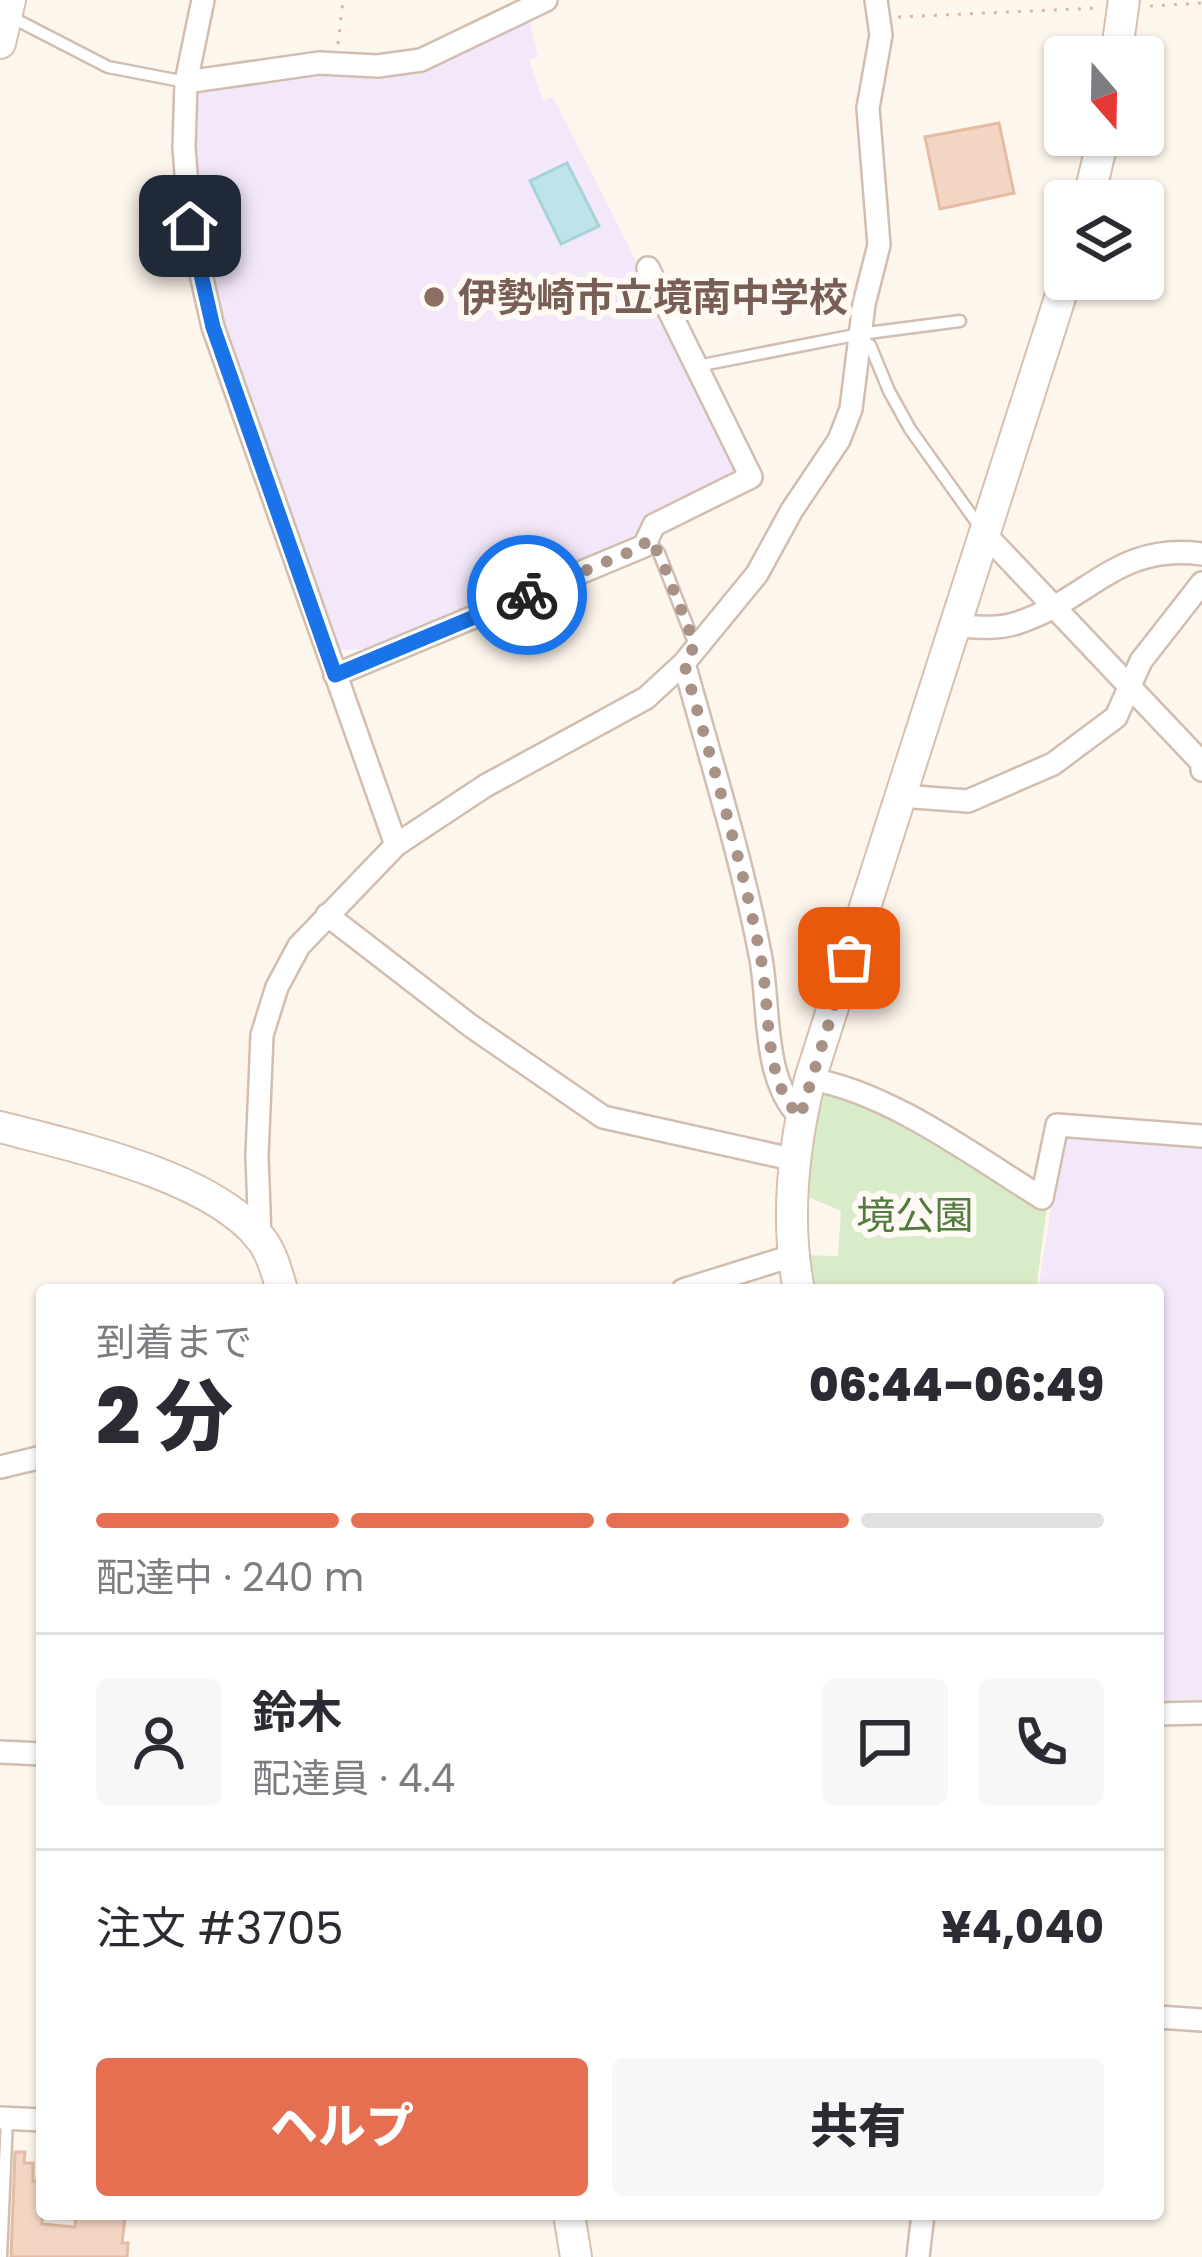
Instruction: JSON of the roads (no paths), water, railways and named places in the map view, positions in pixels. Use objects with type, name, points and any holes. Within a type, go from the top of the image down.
[{"type":"street","points":[[203,0],[186,82],[184,147],[190,226],[213,327],[395,845]]},
{"type":"street","points":[[186,82],[319,63],[377,66],[421,60],[546,0]]},
{"type":"street","points":[[1119,36],[1124,3]]},
{"type":"street","points":[[279,1284],[260,1238],[257,1156],[262,1036],[277,987],[299,946],[395,845],[485,786],[646,698],[758,574],[791,510],[839,440],[851,409],[879,245],[868,108],[881,35],[878,9]]},
{"type":"street","points":[[335,675],[644,546],[654,525],[752,477],[648,268]]},
{"type":"street","points":[[798,1284],[790,1210],[800,1117],[810,1079],[1059,300]]},
{"type":"street","points":[[984,532],[1131,685],[1164,728],[1202,763],[1202,770]]},
{"type":"street","points":[[953,626],[996,628],[1023,622],[1128,560],[1176,550],[1202,554]]},
{"type":"street","points":[[901,796],[968,801],[1053,764],[1116,717],[1141,661],[1202,584]]},
{"type":"street","points":[[690,654],[762,961],[770,1040],[787,1104],[800,1117]]},
{"type":"street","points":[[327,915],[602,1117],[796,1160]]},
{"type":"street","points":[[810,1079],[844,1084],[1042,1198],[1057,1125],[1202,1136]]},
{"type":"street","points":[[0,1127],[180,1180],[222,1205],[260,1238]]},
{"type":"street","points":[[701,1284],[792,1256]]},
{"type":"street","points":[[0,1467],[36,1458]]},
{"type":"street","points":[[1164,1714],[1202,1713]]},
{"type":"street","points":[[0,1752],[36,1754]]},
{"type":"street","points":[[1164,2017],[1202,2020]]},
{"type":"street","points":[[4,2118],[36,2120]]},
{"type":"street","points":[[570,2220],[576,2257]]},
{"type":"street","points":[[918,2257],[922,2220]]},
{"type":"lane","points":[[4,18],[108,67],[186,82]]},
{"type":"lane","points":[[697,366],[960,321]]},
{"type":"lane","points":[[860,338],[870,344],[910,429],[984,532]]},
{"type":"lane","points":[[646,538],[659,553],[690,654]]},
{"type":"lane","points":[[1,2257],[4,2118]]},
{"type":"water","points":[[567,163],[599,226],[561,244],[530,181]]},
{"type":"place","name":"伊勢崎市立境南中学校","points":[[434,297]]},
{"type":"park label","name":"境公園","points":[[915,1215]]}]
